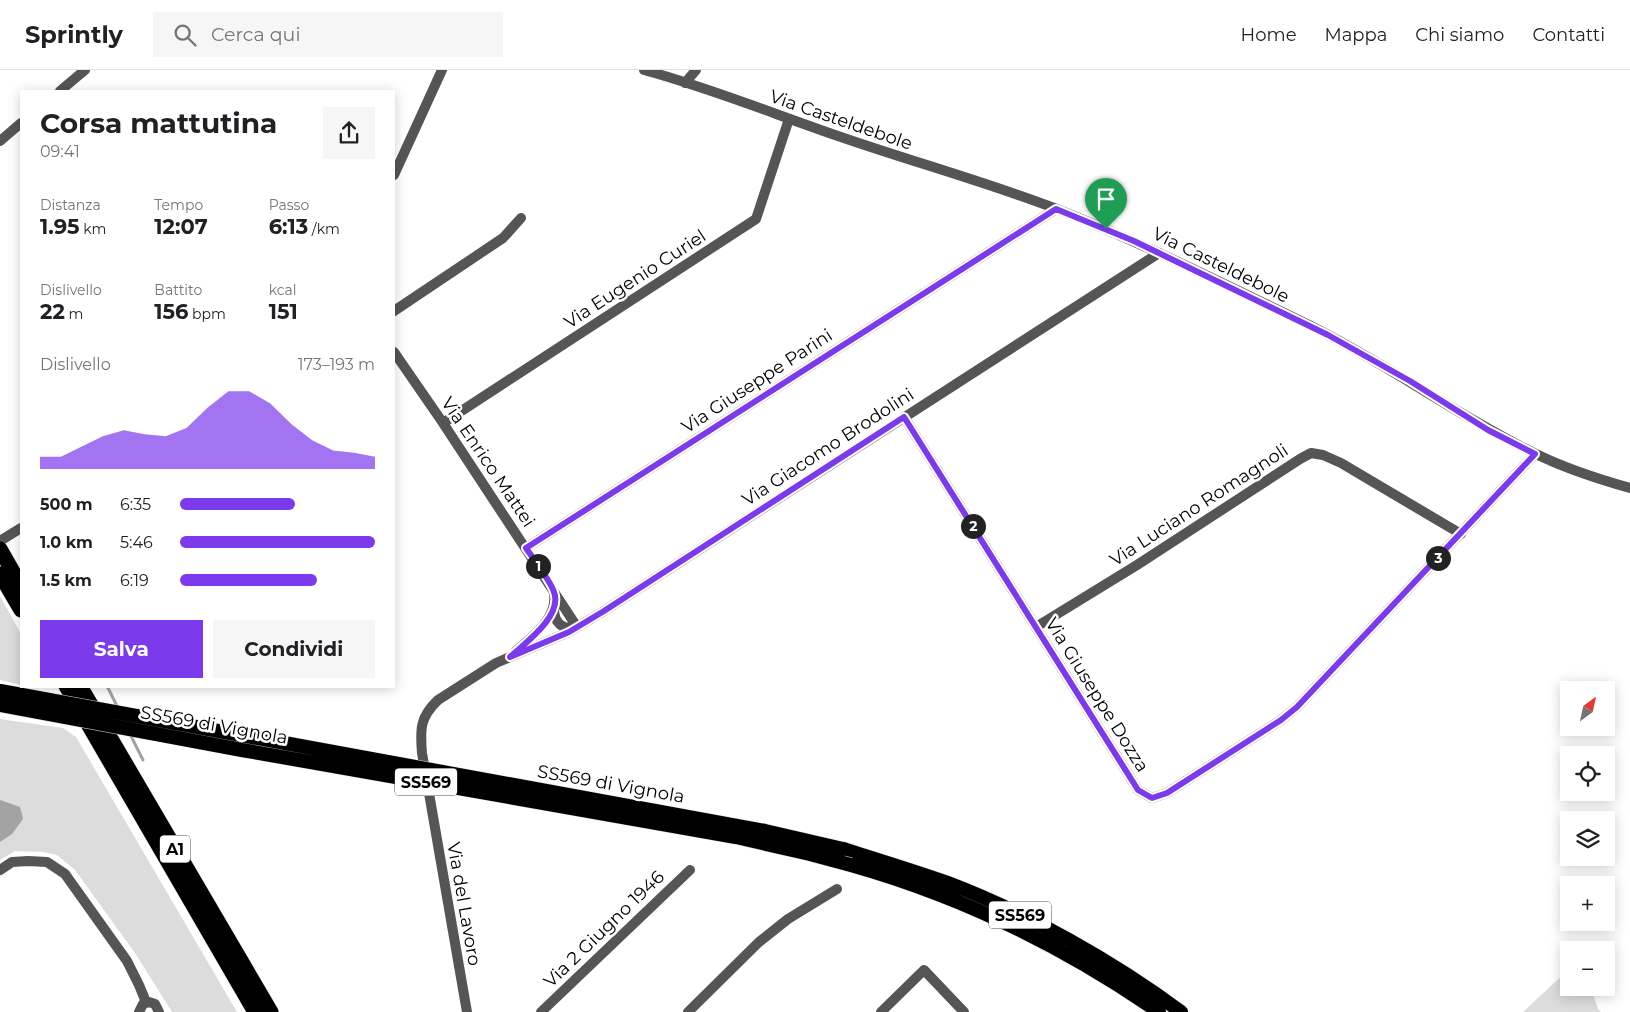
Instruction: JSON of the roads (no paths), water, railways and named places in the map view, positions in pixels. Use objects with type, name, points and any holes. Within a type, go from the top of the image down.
[{"type":"highway","points":[[0,549],[20,584]]},
{"type":"highway","points":[[0,574],[20,608]]},
{"type":"highway","name":"A1","points":[[67,688],[255,1012]]},
{"type":"highway","name":"A1","points":[[81,688],[271,1012]]},
{"type":"highway","name":"SS569 di Vignola","points":[[4,691],[766,831],[843,849],[949,884],[1020,915],[1111,965],[1181,1012]]},
{"type":"highway","name":"SS569 di Vignola","points":[[0,704],[727,836],[810,854],[887,875],[950,898],[1014,927],[1104,975],[1159,1012]]},
{"type":"highway","points":[[0,713],[54,722],[138,730]]},
{"type":"street","points":[[61,90],[85,70]]},
{"type":"street","name":"Via Casteldebole","points":[[644,70],[1056,209],[1134,241],[1328,335],[1410,381],[1488,430],[1535,454],[1573,470],[1630,488]]},
{"type":"street","points":[[689,84],[696,70]]},
{"type":"street","points":[[395,173],[441,71]]},
{"type":"street","name":"Via Eugenio Curiel","points":[[443,422],[756,219],[789,119]]},
{"type":"street","points":[[0,141],[20,124]]},
{"type":"street","name":"Via Giuseppe Parini","points":[[526,548],[1056,209]]},
{"type":"street","points":[[395,310],[503,238],[521,218]]},
{"type":"street","name":"Via Giacomo Brodolini","points":[[510,657],[577,627],[1159,253]]},
{"type":"street","name":"Via Enrico Mattei","points":[[395,353],[443,422],[577,627],[566,628],[561,626],[555,619],[554,592]]},
{"type":"street","name":"Via Giuseppe Dozza","points":[[904,417],[1138,790],[1152,798],[1167,793],[1281,720],[1297,707],[1535,454]]},
{"type":"street","name":"Via Luciano Romagnoli","points":[[1036,627],[1311,453],[1323,454],[1341,463],[1461,534]]},
{"type":"street","points":[[0,541],[20,529]]},
{"type":"street","points":[[510,657],[542,627],[552,614],[555,605]]},
{"type":"street","name":"Via del Lavoro","points":[[467,1012],[429,801],[420,740],[421,727],[424,715],[438,700],[481,672],[510,657]]},
{"type":"street","points":[[0,870],[12,862],[47,862],[65,874],[127,961],[146,1002]]},
{"type":"street","name":"Via 2 Giugno 1946","points":[[541,1012],[690,870]]},
{"type":"street","points":[[688,1012],[759,942],[781,925],[838,890]]},
{"type":"street","points":[[881,1012],[924,970],[964,1012]]},
{"type":"street","points":[[139,1012],[141,1006],[146,1002]]},
{"type":"street","points":[[146,1002],[155,1004],[159,1012]]},
{"type":"waterway","points":[[108,688],[118,708]]},
{"type":"waterway","points":[[130,734],[143,760]]}]
